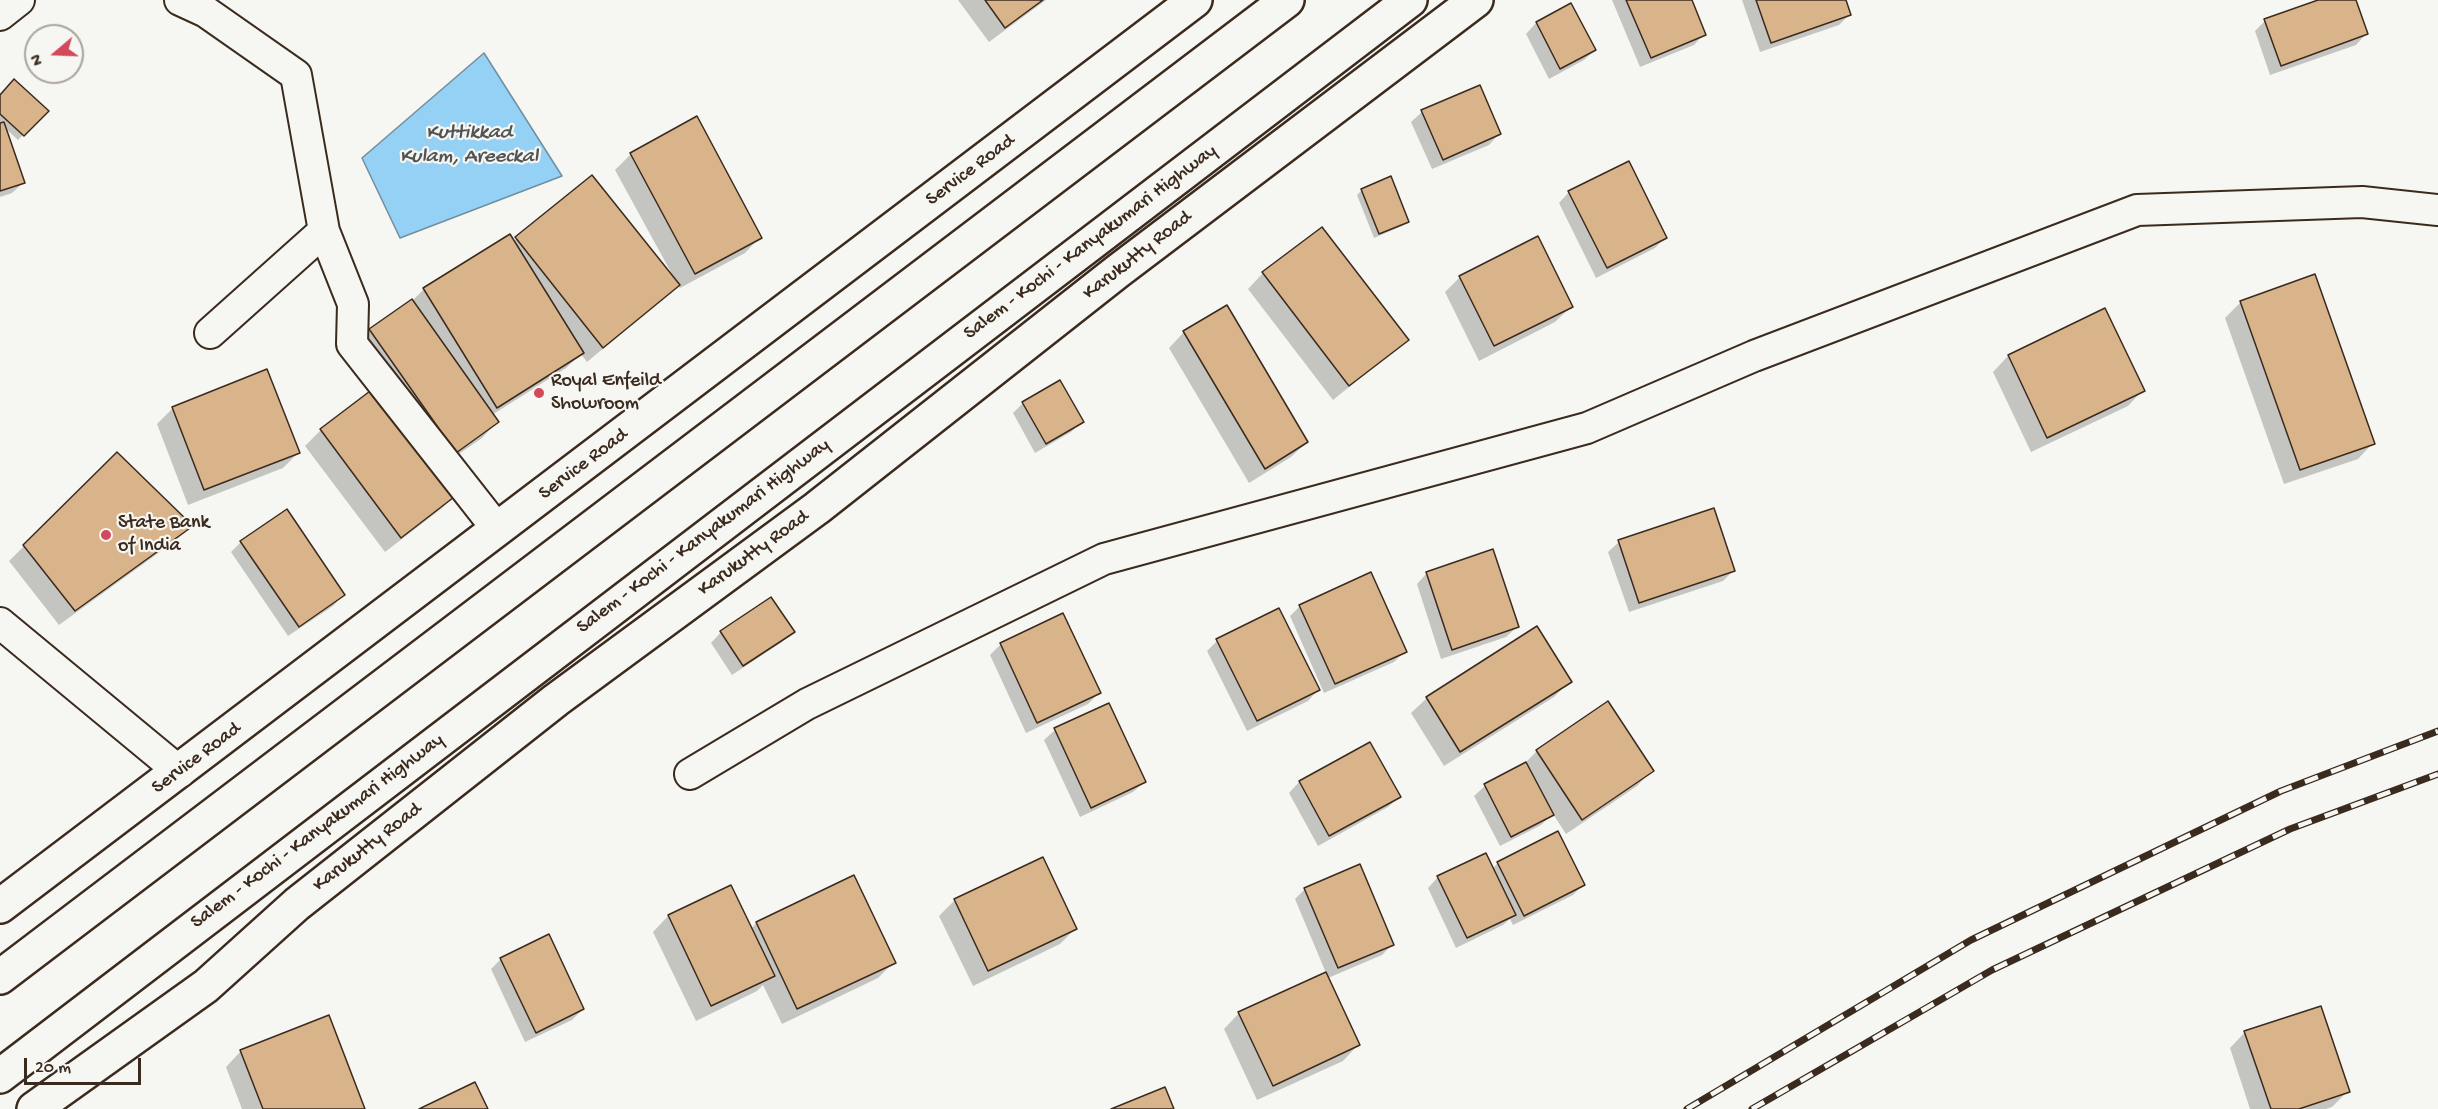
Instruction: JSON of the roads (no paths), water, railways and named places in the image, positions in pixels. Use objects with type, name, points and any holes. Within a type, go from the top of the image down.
[{"type":"main road","name":"Service Road","points":[[0,906],[498,531],[1195,0]]},
{"type":"main road","points":[[0,977],[1287,0]]},
{"type":"main road","name":"Salem - Kochi - Kanyakumari Highway","points":[[0,1076],[1410,0]]},
{"type":"main road","name":"Karukutty Road","points":[[34,1109],[206,986],[297,904],[556,700],[816,508],[1118,271],[1476,0]]},
{"type":"street","points":[[0,15],[19,0]]},
{"type":"street","points":[[180,0],[206,12],[296,75],[324,231],[353,304],[352,344],[498,531]]},
{"type":"street","points":[[690,774],[807,704],[1104,558],[1587,428],[1754,356],[2137,210],[2362,202],[2438,210]]},
{"type":"street","points":[[210,333],[324,231]]},
{"type":"street","points":[[0,623],[180,772]]},
{"type":"water","name":"Kuttikkad Kulam, Areeckal","points":[[484,53],[562,176],[400,238],[362,158]]},
{"type":"railway","points":[[1687,1109],[1971,940],[2281,791],[2438,731]]},
{"type":"railway","points":[[1752,1109],[1992,970],[2290,829],[2438,774]]},
{"type":"place","name":"Royal Enfeild Showroom","points":[[539,393]]},
{"type":"place","name":"State Bank of India","points":[[106,535]]}]
